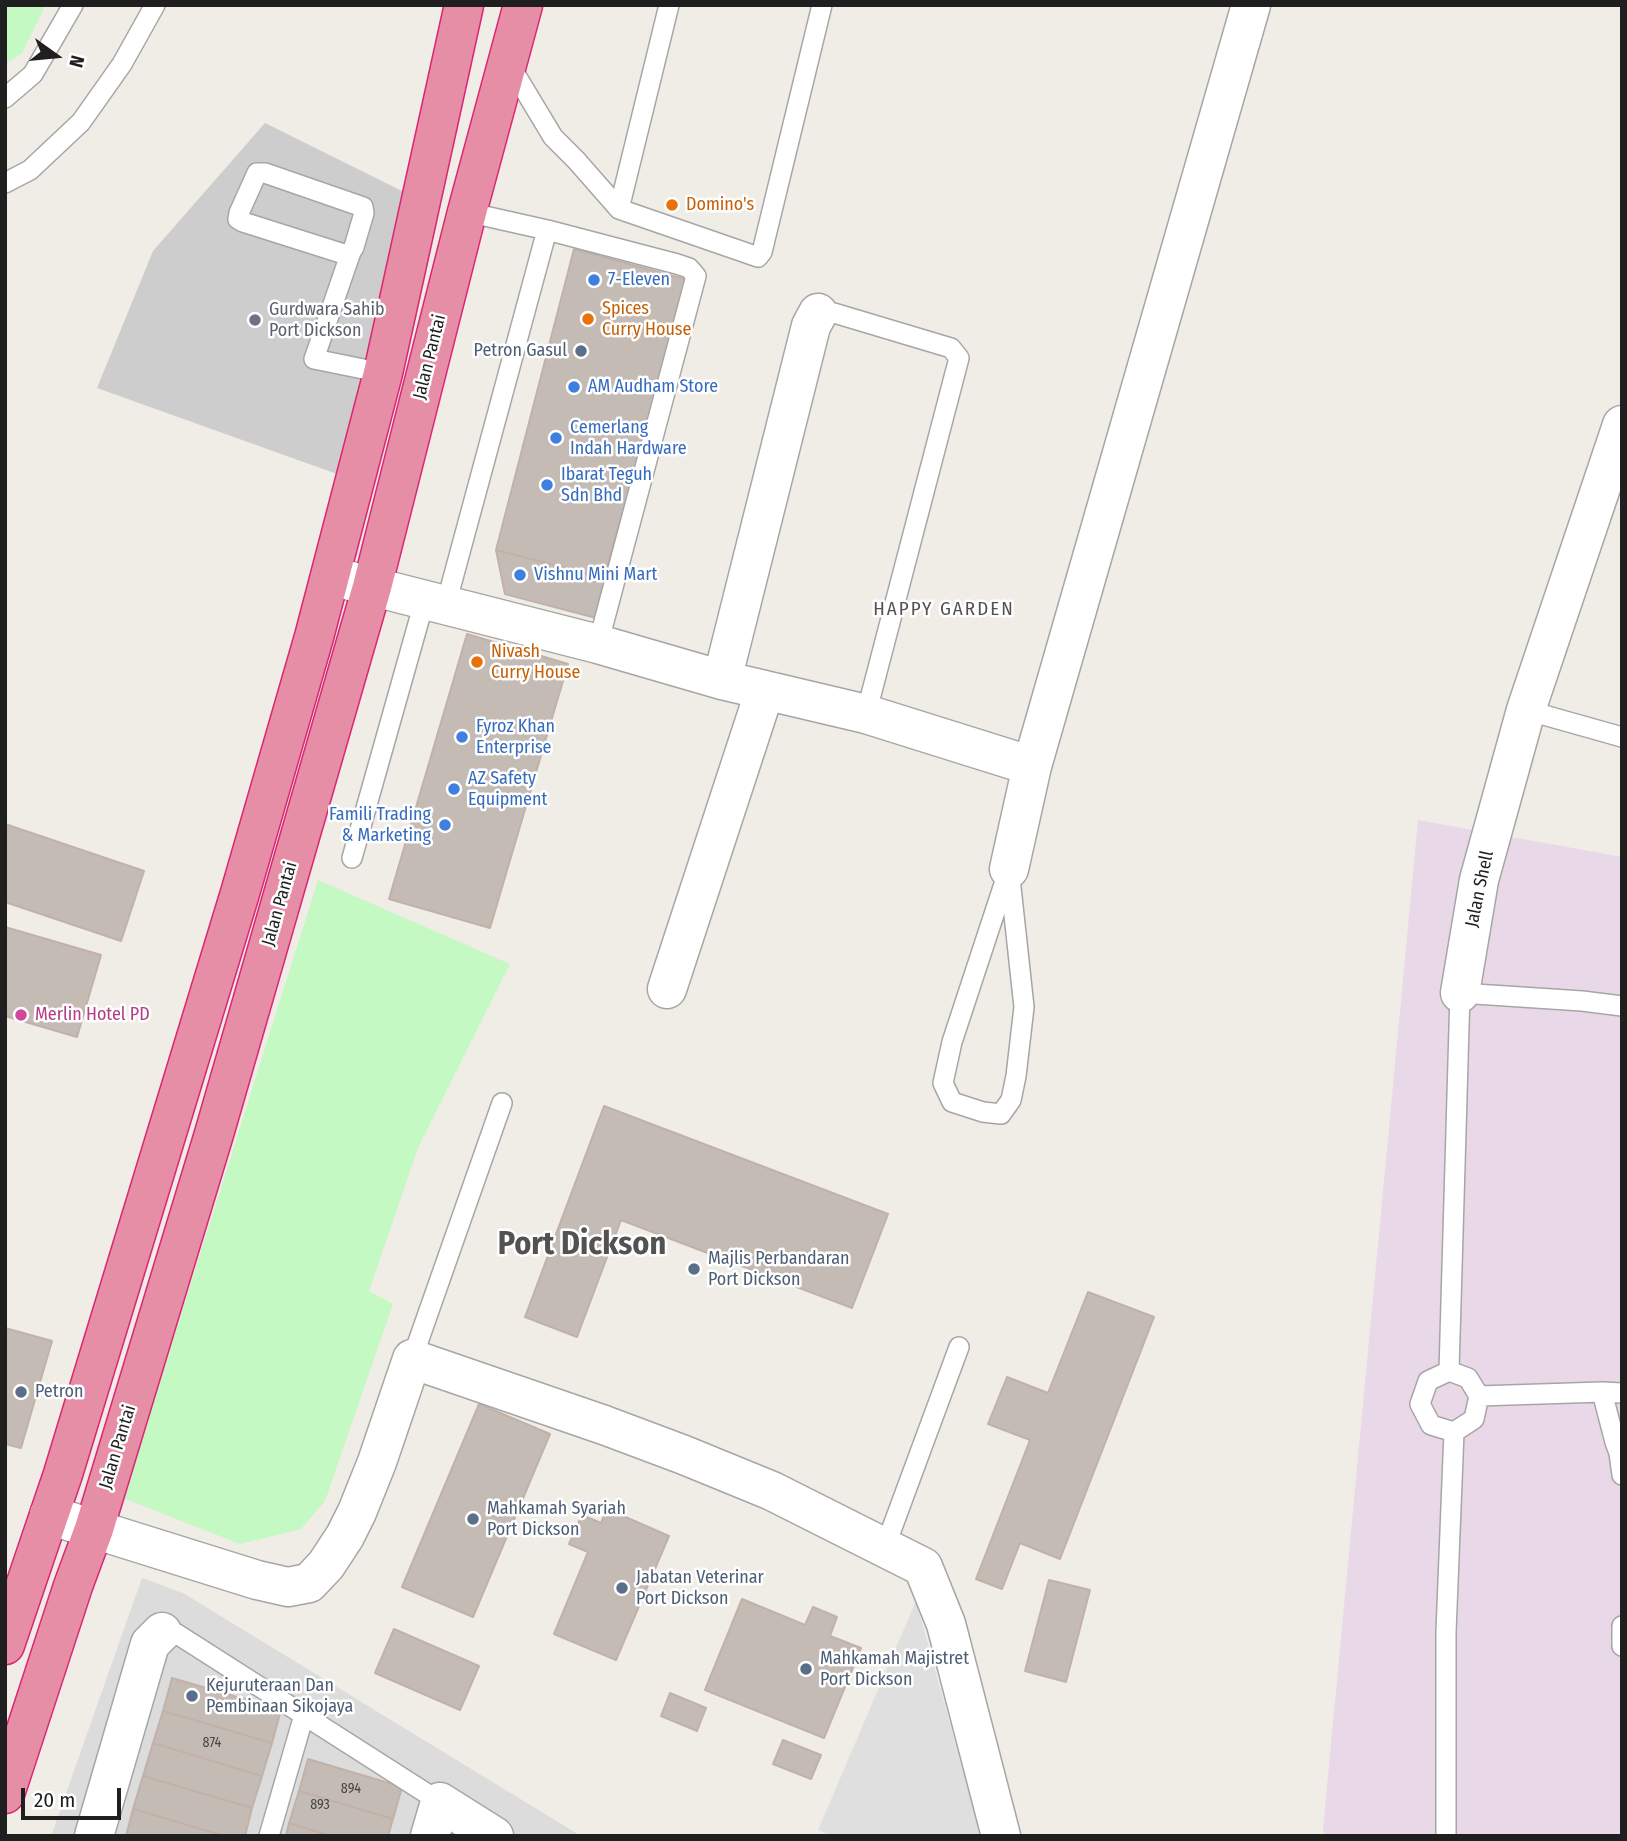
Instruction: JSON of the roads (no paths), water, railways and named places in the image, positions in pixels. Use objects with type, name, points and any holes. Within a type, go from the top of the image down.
[{"type":"highway","points":[[5,1645],[64,1474],[232,919],[331,576],[383,373],[464,5]]},
{"type":"highway","name":"Jalan Pantai","points":[[5,1794],[94,1529],[214,1134],[372,587],[467,212],[523,5]]},
{"type":"street","points":[[1009,869],[1032,766],[1251,5]]},
{"type":"street","points":[[722,680],[811,326],[818,313]]},
{"type":"street","name":"Jalan Shell","points":[[1460,993],[1479,880],[1526,710],[1622,425]]},
{"type":"street","points":[[331,576],[598,644],[722,680],[866,714],[1032,766]]},
{"type":"street","points":[[667,989],[765,691]]},
{"type":"street","points":[[49,1515],[257,1580],[288,1587],[309,1583],[326,1565],[357,1512],[412,1359],[684,1455],[772,1491],[923,1567],[946,1624],[1001,1836]]},
{"type":"street","points":[[94,1836],[150,1644],[162,1632]]},
{"type":"street","points":[[435,1819],[494,1836]]},
{"type":"lane","points":[[5,98],[33,74],[73,5]]},
{"type":"lane","points":[[5,183],[30,170],[81,122],[122,64],[155,5]]},
{"type":"lane","points":[[619,209],[669,5]]},
{"type":"lane","points":[[507,61],[553,137],[619,209],[758,257],[762,252],[822,5]]},
{"type":"lane","points":[[351,252],[347,255],[239,219],[253,178],[257,173],[265,173],[363,208],[355,247],[314,359],[383,373]]},
{"type":"lane","points":[[467,212],[677,264],[689,268],[695,276],[598,644]]},
{"type":"lane","points":[[352,858],[435,602],[547,230]]},
{"type":"lane","points":[[818,313],[834,313],[951,348],[960,358],[866,714]]},
{"type":"lane","points":[[1526,710],[1622,737]]},
{"type":"lane","points":[[1009,869],[1024,1007],[1016,1076],[1011,1100],[1002,1114],[983,1112],[952,1102],[943,1083],[953,1042],[1009,869]]},
{"type":"lane","points":[[1460,993],[1622,1006]]},
{"type":"lane","name":"Jalan Shell","points":[[1449,1371],[1460,993]]},
{"type":"lane","points":[[412,1359],[502,1103]]},
{"type":"lane","points":[[885,1547],[959,1347]]},
{"type":"lane","points":[[1449,1371],[1468,1378],[1479,1396],[1474,1419],[1454,1432],[1431,1425],[1420,1404],[1427,1381],[1449,1371]]},
{"type":"lane","points":[[1479,1396],[1612,1392],[1615,1442],[1621,1454],[1622,1475]]},
{"type":"lane","points":[[1446,1836],[1446,1632],[1454,1432]]},
{"type":"lane","points":[[1622,1626],[1622,1646]]},
{"type":"lane","points":[[162,1632],[177,1634],[304,1715],[435,1819]]},
{"type":"lane","points":[[269,1836],[304,1715]]},
{"type":"place","name":"Domino's","points":[[672,205]]},
{"type":"place","name":"7-Eleven","points":[[594,280]]},
{"type":"place","name":"Spices Curry House","points":[[588,319]]},
{"type":"place","name":"Gurdwara Sahib Port Dickson","points":[[255,320]]},
{"type":"place","name":"Petron Gasul","points":[[581,351]]},
{"type":"place","name":"AM Audham Store","points":[[574,387]]},
{"type":"place","name":"Cemerlang Indah Hardware","points":[[556,438]]},
{"type":"place","name":"Ibarat Teguh Sdn Bhd","points":[[547,485]]},
{"type":"place","name":"Vishnu Mini Mart","points":[[520,575]]},
{"type":"place","name":"Nivash Curry House","points":[[477,662]]},
{"type":"place","name":"Fyroz Khan Enterprise","points":[[462,737]]},
{"type":"place","name":"AZ Safety Equipment","points":[[454,789]]},
{"type":"place","name":"Famili Trading & Marketing","points":[[445,825]]},
{"type":"place","name":"Merlin Hotel PD","points":[[21,1015]]},
{"type":"place","name":"Majlis Perbandaran Port Dickson","points":[[694,1269]]},
{"type":"place","name":"Petron","points":[[21,1392]]},
{"type":"place","name":"Mahkamah Syariah Port Dickson","points":[[473,1519]]},
{"type":"place","name":"Jabatan Veterinar Port Dickson","points":[[622,1588]]},
{"type":"place","name":"Mahkamah Majistret Port Dickson","points":[[806,1669]]},
{"type":"place","name":"Kejuruteraan Dan Pembinaan Sikojaya","points":[[192,1696]]},
{"type":"district","name":"HAPPY GARDEN","points":[[944,610]]},
{"type":"district","name":"Port Dickson","points":[[582,1245]]}]
